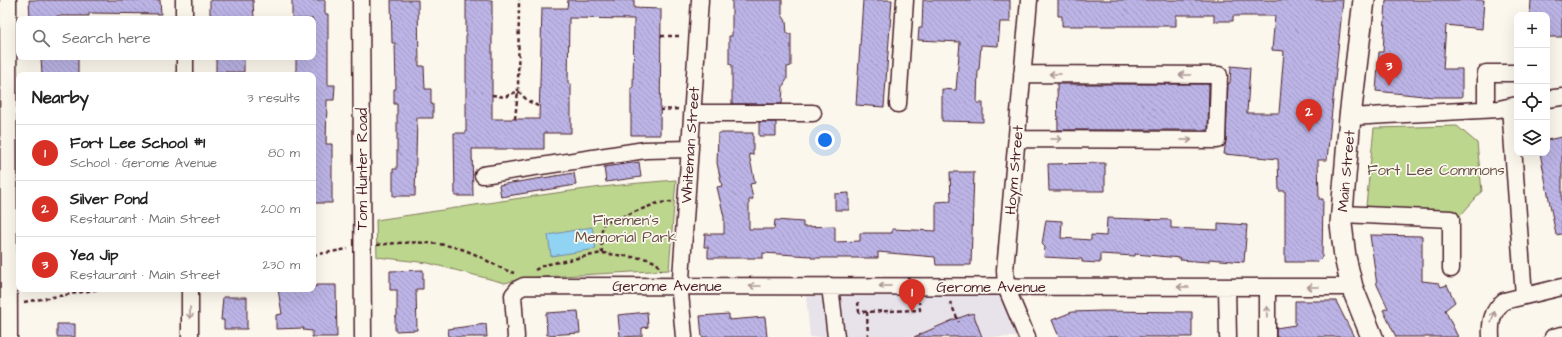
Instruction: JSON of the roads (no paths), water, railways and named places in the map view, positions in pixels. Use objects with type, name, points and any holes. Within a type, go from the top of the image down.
[{"type":"main road","name":"Main Street","points":[[1364,0],[1350,117],[1341,224],[1345,257],[1352,287],[1372,337]]},
{"type":"street","points":[[8,0],[9,337]]},
{"type":"street","points":[[184,0],[184,16]]},
{"type":"street","name":"Tom Hunter Road","points":[[361,0],[363,337]]},
{"type":"street","name":"Whiteman Street","points":[[684,337],[674,286],[690,149],[700,0]]},
{"type":"street","points":[[898,104],[905,0]]},
{"type":"street","name":"Hoym Street","points":[[1027,337],[1006,287],[1005,270],[1029,0]]},
{"type":"street","points":[[185,60],[185,72]]},
{"type":"street","points":[[1486,109],[1486,73],[1514,73]]},
{"type":"street","points":[[1016,139],[1216,140],[1219,75],[1022,74]]},
{"type":"street","points":[[1550,99],[1562,96]]},
{"type":"street","points":[[1350,117],[1513,106],[1524,296]]},
{"type":"street","points":[[692,113],[813,113]]},
{"type":"street","points":[[483,174],[646,150],[690,149]]},
{"type":"street","points":[[1342,214],[1451,219],[1451,270]]},
{"type":"street","name":"Gerome Avenue","points":[[516,337],[519,290],[674,286],[830,292],[1006,287],[1352,287]]},
{"type":"street","points":[[1226,287],[1228,337]]},
{"type":"street","points":[[1267,287],[1267,337]]},
{"type":"street","points":[[1491,337],[1492,316],[1498,306],[1504,301],[1562,287]]},
{"type":"street","points":[[190,292],[190,337]]},
{"type":"street","points":[[830,292],[836,337]]},
{"type":"street","points":[[1553,337],[1562,335]]},
{"type":"water","points":[[592,227],[596,249],[551,256],[548,235]]},
{"type":"place","name":"Yea Jip","points":[[1389,86]]},
{"type":"place","name":"Silver Pond","points":[[1309,132]]},
{"type":"place","name":"Fort Lee School #1","points":[[912,312]]},
{"type":"park label","name":"Fort Lee Commons","points":[[1436,170]]},
{"type":"park label","name":"Firemen's Memorial Park","points":[[626,228]]}]
